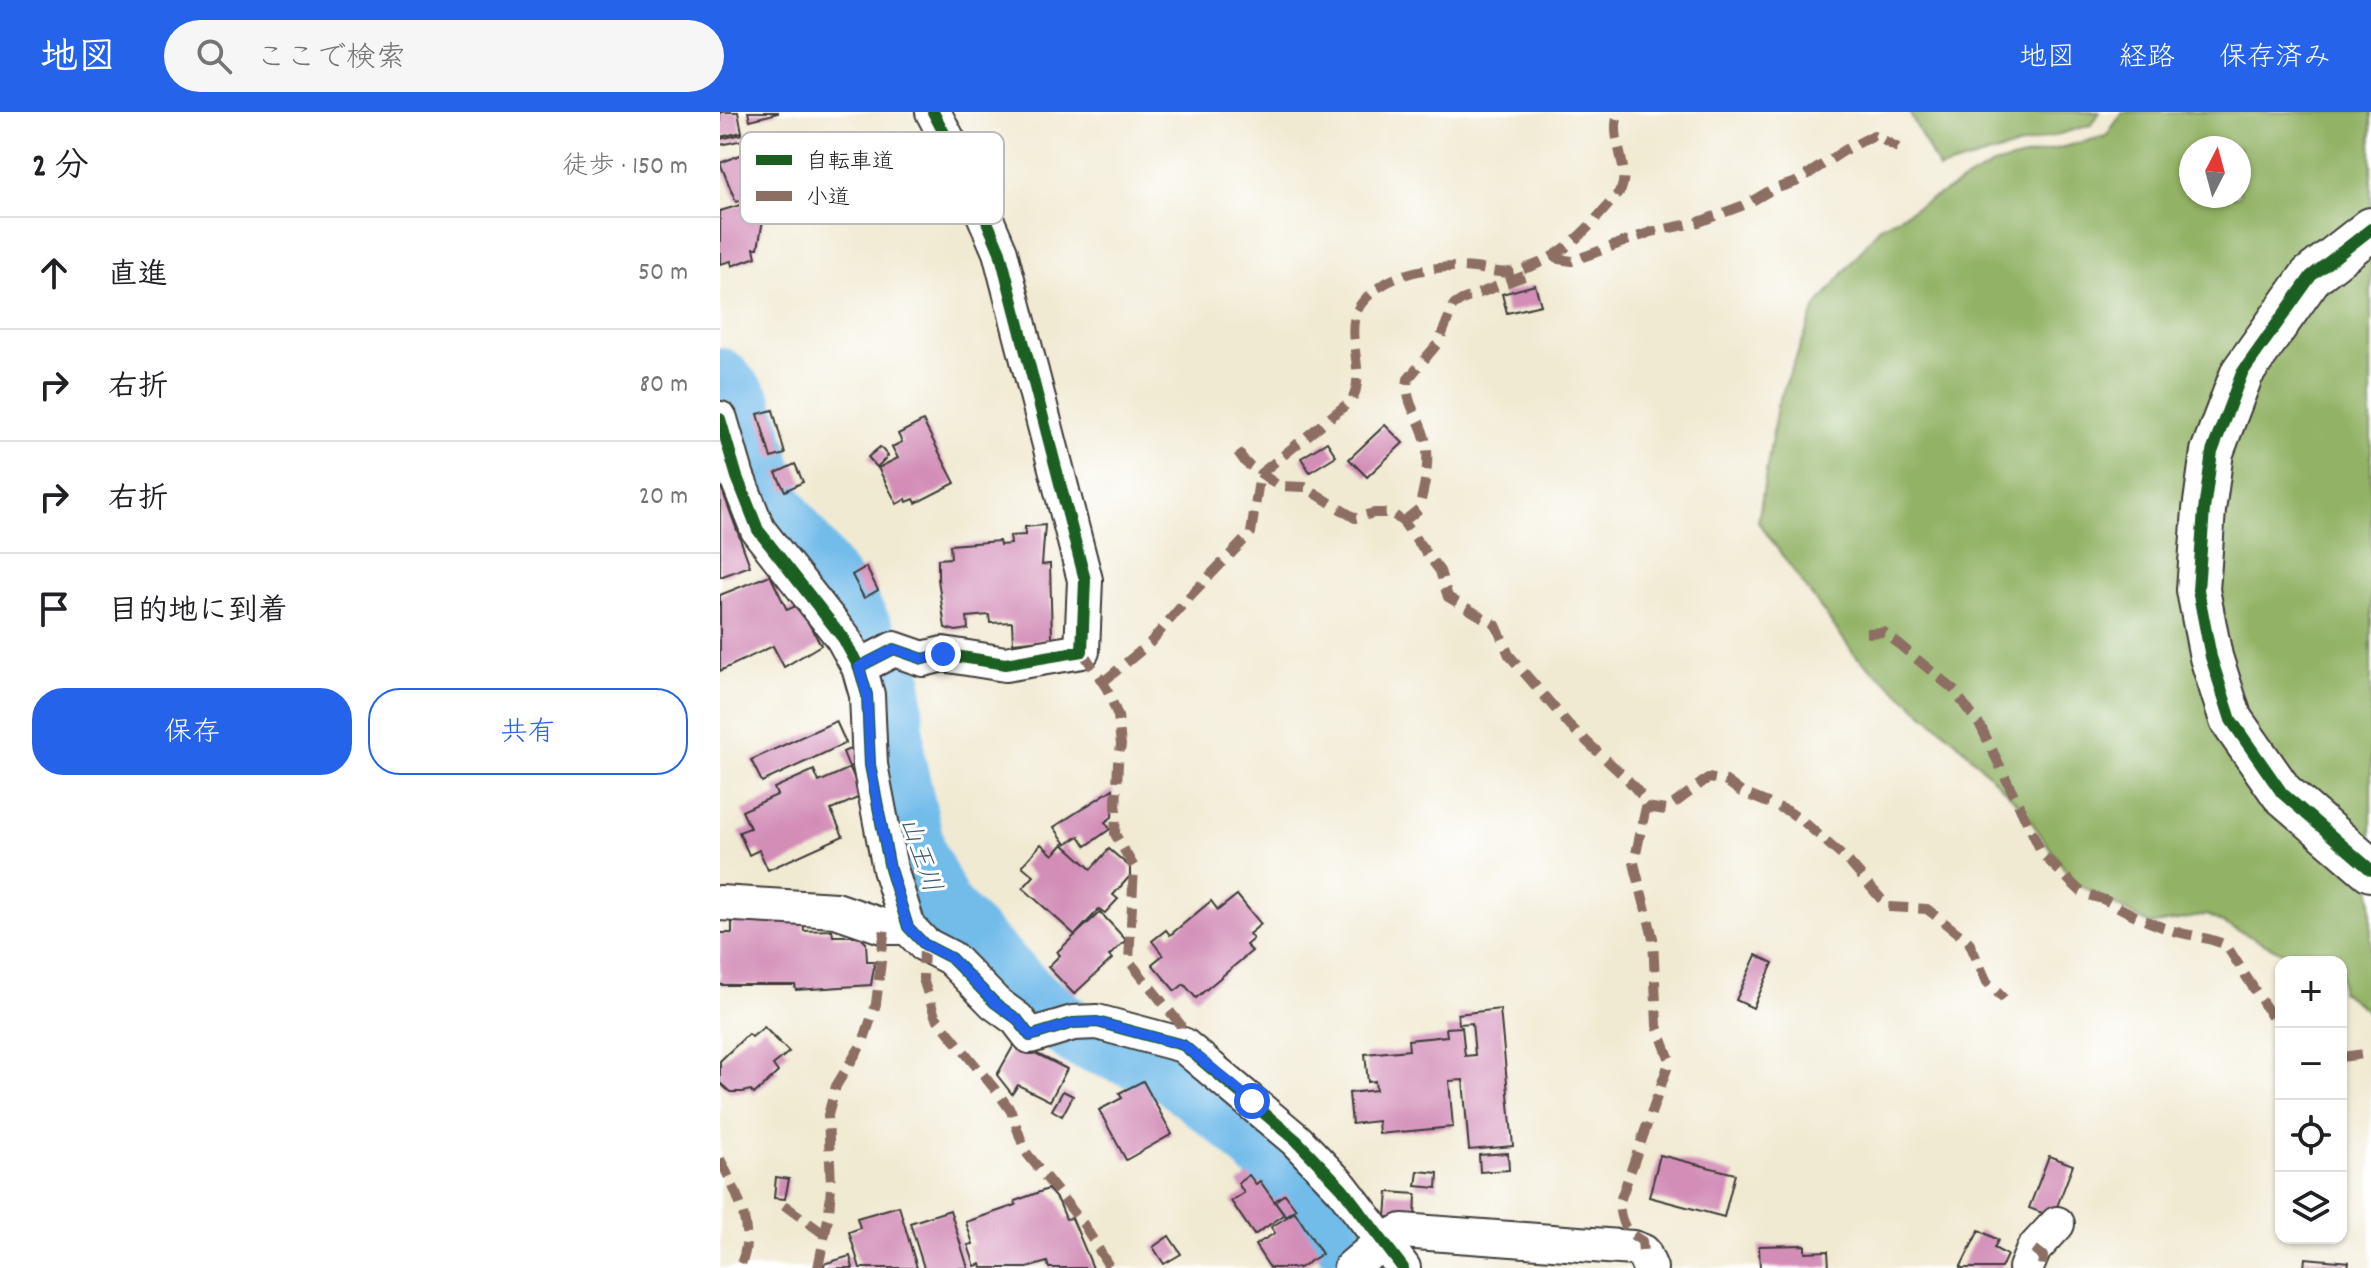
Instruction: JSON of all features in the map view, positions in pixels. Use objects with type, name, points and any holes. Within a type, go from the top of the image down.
[{"type":"street","points":[[933,112],[944,132]]},
{"type":"street","points":[[860,666],[894,649],[923,659],[943,654],[1005,664],[1082,651],[1085,580],[1000,252],[988,224]]},
{"type":"street","points":[[2371,229],[2311,276],[2242,373],[2212,452],[2198,590],[2211,657],[2231,720],[2282,793],[2371,870]]},
{"type":"street","points":[[720,419],[737,477],[758,530],[843,638],[860,666],[867,695],[870,765],[890,869],[908,927],[924,944],[951,958],[995,1003],[1017,1019],[1030,1036],[1073,1023],[1097,1022],[1183,1045],[1296,1140],[1342,1188],[1389,1251]]},
{"type":"street","points":[[720,903],[836,910],[885,927],[908,927]]},
{"type":"street","points":[[2026,1268],[2034,1249],[2057,1224]]},
{"type":"street","points":[[1353,1267],[1389,1251],[1402,1231],[1633,1248],[1643,1252],[1650,1268]]},
{"type":"green space","points":[[1909,112],[2100,112],[2091,125],[1939,169]]},
{"type":"green space","points":[[2123,112],[2371,112],[2371,1014],[2347,996],[2347,956],[2290,956],[2207,915],[2150,925],[2073,881],[2021,807],[1957,742],[1855,655],[1758,522],[1777,406],[1815,309],[1879,228],[1993,165],[2106,136]]},
{"type":"building","points":[[720,112],[738,112],[742,132],[720,137]]},
{"type":"building","points":[[748,112],[778,112],[778,113],[750,120]]},
{"type":"building","points":[[740,134],[740,141],[720,145],[720,139]]},
{"type":"building","points":[[740,155],[740,201],[736,202],[720,163]]},
{"type":"building","points":[[740,205],[740,224],[762,224],[758,248],[754,248],[756,257],[732,266],[731,261],[720,264],[720,211]]},
{"type":"building","points":[[1535,285],[1541,305],[1507,313],[1502,294]]},
{"type":"building","points":[[773,410],[785,454],[771,458],[758,414]]},
{"type":"building","points":[[923,421],[955,483],[916,503],[914,499],[907,502],[906,499],[897,504],[878,468],[898,458],[892,447],[902,442],[898,434]]},
{"type":"building","points":[[1385,425],[1403,443],[1367,477],[1349,459]]},
{"type":"building","points":[[1327,442],[1336,456],[1310,472],[1301,458]]},
{"type":"building","points":[[880,447],[888,456],[877,467],[868,457]]},
{"type":"building","points":[[795,464],[803,482],[785,491],[776,473]]},
{"type":"building","points":[[720,484],[750,566],[720,577]]},
{"type":"building","points":[[1045,525],[1042,565],[1050,564],[1052,639],[1013,643],[1012,622],[990,623],[989,615],[967,617],[968,629],[956,631],[945,628],[938,559],[951,558],[950,545],[999,541],[1000,545],[1011,544],[1010,536],[1025,535],[1025,527]]},
{"type":"building","points":[[866,567],[878,590],[864,598],[852,575]]},
{"type":"building","points":[[770,575],[787,610],[798,605],[821,645],[784,667],[773,646],[720,671],[720,595]]},
{"type":"building","points":[[836,721],[846,743],[762,782],[751,760]]},
{"type":"building","points":[[856,746],[858,763],[849,767],[843,752]]},
{"type":"building","points":[[850,768],[862,796],[831,810],[843,836],[768,870],[759,850],[749,855],[739,832],[750,828],[742,811],[777,795],[774,788],[814,770],[819,782]]},
{"type":"building","points":[[1113,789],[1112,817],[1105,822],[1110,829],[1086,846],[1079,836],[1066,844],[1054,827]]},
{"type":"building","points":[[1041,844],[1053,855],[1063,844],[1091,869],[1109,849],[1130,867],[1130,876],[1113,895],[1118,899],[1105,913],[1099,909],[1075,935],[1023,888],[1034,876],[1022,866]]},
{"type":"building","points":[[1237,895],[1261,924],[1249,934],[1253,939],[1246,945],[1252,951],[1196,998],[1184,984],[1175,991],[1152,964],[1163,955],[1152,941],[1166,930],[1170,935],[1211,901],[1218,910]]},
{"type":"building","points":[[1100,912],[1126,940],[1109,956],[1112,959],[1074,994],[1048,967],[1060,955],[1057,952]]},
{"type":"building","points":[[803,920],[804,931],[832,930],[833,936],[859,936],[866,943],[867,961],[875,961],[871,985],[796,990],[795,985],[720,985],[720,933],[732,933],[732,922]]},
{"type":"building","points":[[1756,955],[1773,963],[1753,1008],[1736,1000]]},
{"type":"building","points":[[1500,1009],[1513,1146],[1469,1150],[1463,1080],[1449,1081],[1453,1127],[1379,1134],[1378,1121],[1352,1124],[1349,1093],[1376,1090],[1375,1081],[1368,1082],[1365,1054],[1409,1050],[1408,1040],[1447,1036],[1446,1028],[1462,1027],[1465,1056],[1475,1055],[1472,1023],[1459,1024],[1458,1014]]},
{"type":"building","points":[[764,1027],[789,1052],[773,1065],[778,1072],[754,1094],[750,1090],[730,1092],[720,1083],[720,1061],[748,1034],[752,1037]]},
{"type":"building","points":[[1015,1043],[1067,1069],[1050,1101],[1018,1085],[1012,1094],[997,1075]]},
{"type":"building","points":[[1143,1081],[1172,1134],[1126,1160],[1099,1110],[1122,1098],[1119,1093]]},
{"type":"building","points":[[1063,1091],[1073,1096],[1062,1116],[1052,1110]]},
{"type":"building","points":[[1508,1153],[1509,1170],[1480,1172],[1479,1155]]},
{"type":"building","points":[[1660,1155],[1735,1174],[1724,1217],[1649,1197]]},
{"type":"building","points":[[2049,1156],[2073,1165],[2053,1217],[2029,1208]]},
{"type":"building","points":[[1418,1171],[1438,1173],[1437,1188],[1416,1186]]},
{"type":"building","points":[[1249,1175],[1256,1184],[1260,1181],[1284,1215],[1254,1235],[1231,1201],[1244,1193],[1238,1183]]},
{"type":"building","points":[[776,1177],[789,1179],[785,1199],[774,1198]]},
{"type":"building","points":[[1048,1189],[1059,1202],[1066,1219],[1072,1218],[1093,1268],[1049,1268],[1047,1262],[1027,1268],[975,1266],[968,1245],[973,1244],[966,1222],[1016,1205],[1015,1201]]},
{"type":"building","points":[[1388,1192],[1416,1194],[1415,1219],[1386,1217]]},
{"type":"building","points":[[1285,1194],[1296,1209],[1286,1216],[1275,1201]]},
{"type":"building","points":[[899,1206],[917,1268],[860,1268],[849,1232],[860,1228],[857,1218]]},
{"type":"building","points":[[950,1210],[968,1268],[924,1268],[910,1223]]},
{"type":"building","points":[[1295,1212],[1322,1254],[1299,1268],[1270,1268],[1255,1245],[1275,1233],[1271,1227]]},
{"type":"building","points":[[1979,1230],[1998,1240],[1994,1248],[2007,1255],[2001,1268],[1960,1268]]},
{"type":"building","points":[[1169,1236],[1181,1254],[1164,1264],[1153,1247]]},
{"type":"building","points":[[1805,1245],[1805,1252],[1828,1251],[1829,1268],[1760,1268],[1759,1246]]},
{"type":"building","points":[[850,1256],[853,1268],[825,1268],[823,1264]]},
{"type":"building","points":[[2305,1258],[2349,1262],[2348,1268],[2304,1268]]},
{"type":"waterway","name":"山王川","points":[[720,379],[742,405],[773,505],[852,612],[891,681],[894,758],[915,852],[941,907],[1029,997],[1079,1036],[1170,1071],[1242,1128],[1369,1268]]},
{"type":"marked path","points":[[1103,682],[1150,643],[1251,533],[1260,474],[1352,400],[1357,376],[1353,326],[1361,304],[1383,284],[1412,272],[1444,267],[1510,272],[1545,261],[1560,252],[1586,230],[1621,190],[1623,171],[1616,132],[1619,112]]},
{"type":"marked path","points":[[1554,255],[1572,261],[1651,232],[1699,222],[1796,182],[1874,135],[1898,148]]},
{"type":"marked path","points":[[1403,522],[1419,509],[1427,465],[1427,447],[1410,403],[1408,379],[1439,342],[1453,306],[1524,276]]},
{"type":"marked path","points":[[1238,452],[1246,463],[1279,486],[1305,487],[1355,518],[1374,513],[1392,513],[1403,522],[1440,571],[1448,597],[1496,625],[1509,655],[1570,726],[1641,795],[1646,807],[1634,863],[1653,938],[1657,1026],[1670,1060],[1619,1204],[1623,1222],[1642,1241],[1643,1252]]},
{"type":"marked path","points":[[1866,633],[1884,632],[1953,689],[1981,727],[2043,855],[2078,889],[2154,924],[2226,945],[2279,1028]]},
{"type":"marked path","points":[[1082,651],[1107,689],[1118,716],[1121,745],[1115,834],[1134,867],[1129,961],[1180,1024],[1183,1045]]},
{"type":"marked path","points":[[1646,807],[1666,810],[1708,778],[1726,781],[1741,792],[1788,811],[1849,862],[1888,907],[1927,909],[1969,942],[1987,982],[2004,999]]},
{"type":"marked path","points":[[818,1268],[829,1214],[831,1186],[828,1115],[836,1086],[863,1042],[876,1004],[885,927]]},
{"type":"marked path","points":[[924,944],[923,979],[935,1016],[1011,1111],[1025,1151],[1084,1225],[1110,1268]]},
{"type":"marked path","points":[[2347,1056],[2371,1053]]},
{"type":"marked path","points":[[720,1159],[738,1198],[746,1226],[744,1254],[739,1268]]},
{"type":"marked path","points":[[784,1205],[824,1234]]},
{"type":"marked path","points":[[2034,1249],[2043,1256],[2042,1268]]},
{"type":"cycle path","points":[[933,112],[944,132]]},
{"type":"cycle path","points":[[859,667],[894,649],[923,659],[943,654],[1005,664],[1082,651],[1085,580],[1000,252],[988,224]]},
{"type":"cycle path","points":[[2371,229],[2311,276],[2242,373],[2212,452],[2198,590],[2211,657],[2231,720],[2282,793],[2371,870]]},
{"type":"cycle path","points":[[720,419],[737,477],[758,530],[843,638],[859,667],[867,695],[870,765],[890,869],[908,927],[924,944],[951,958],[995,1003],[1017,1019],[1030,1036],[1073,1023],[1097,1022],[1183,1045],[1296,1140],[1342,1188],[1403,1268]]},
{"type":"route","points":[[943,654],[923,659],[894,649],[859,667],[867,695],[870,765],[890,869],[908,927],[924,944],[951,958],[995,1003],[1017,1019],[1030,1036],[1073,1023],[1097,1022],[1183,1045],[1252,1101]]}]
